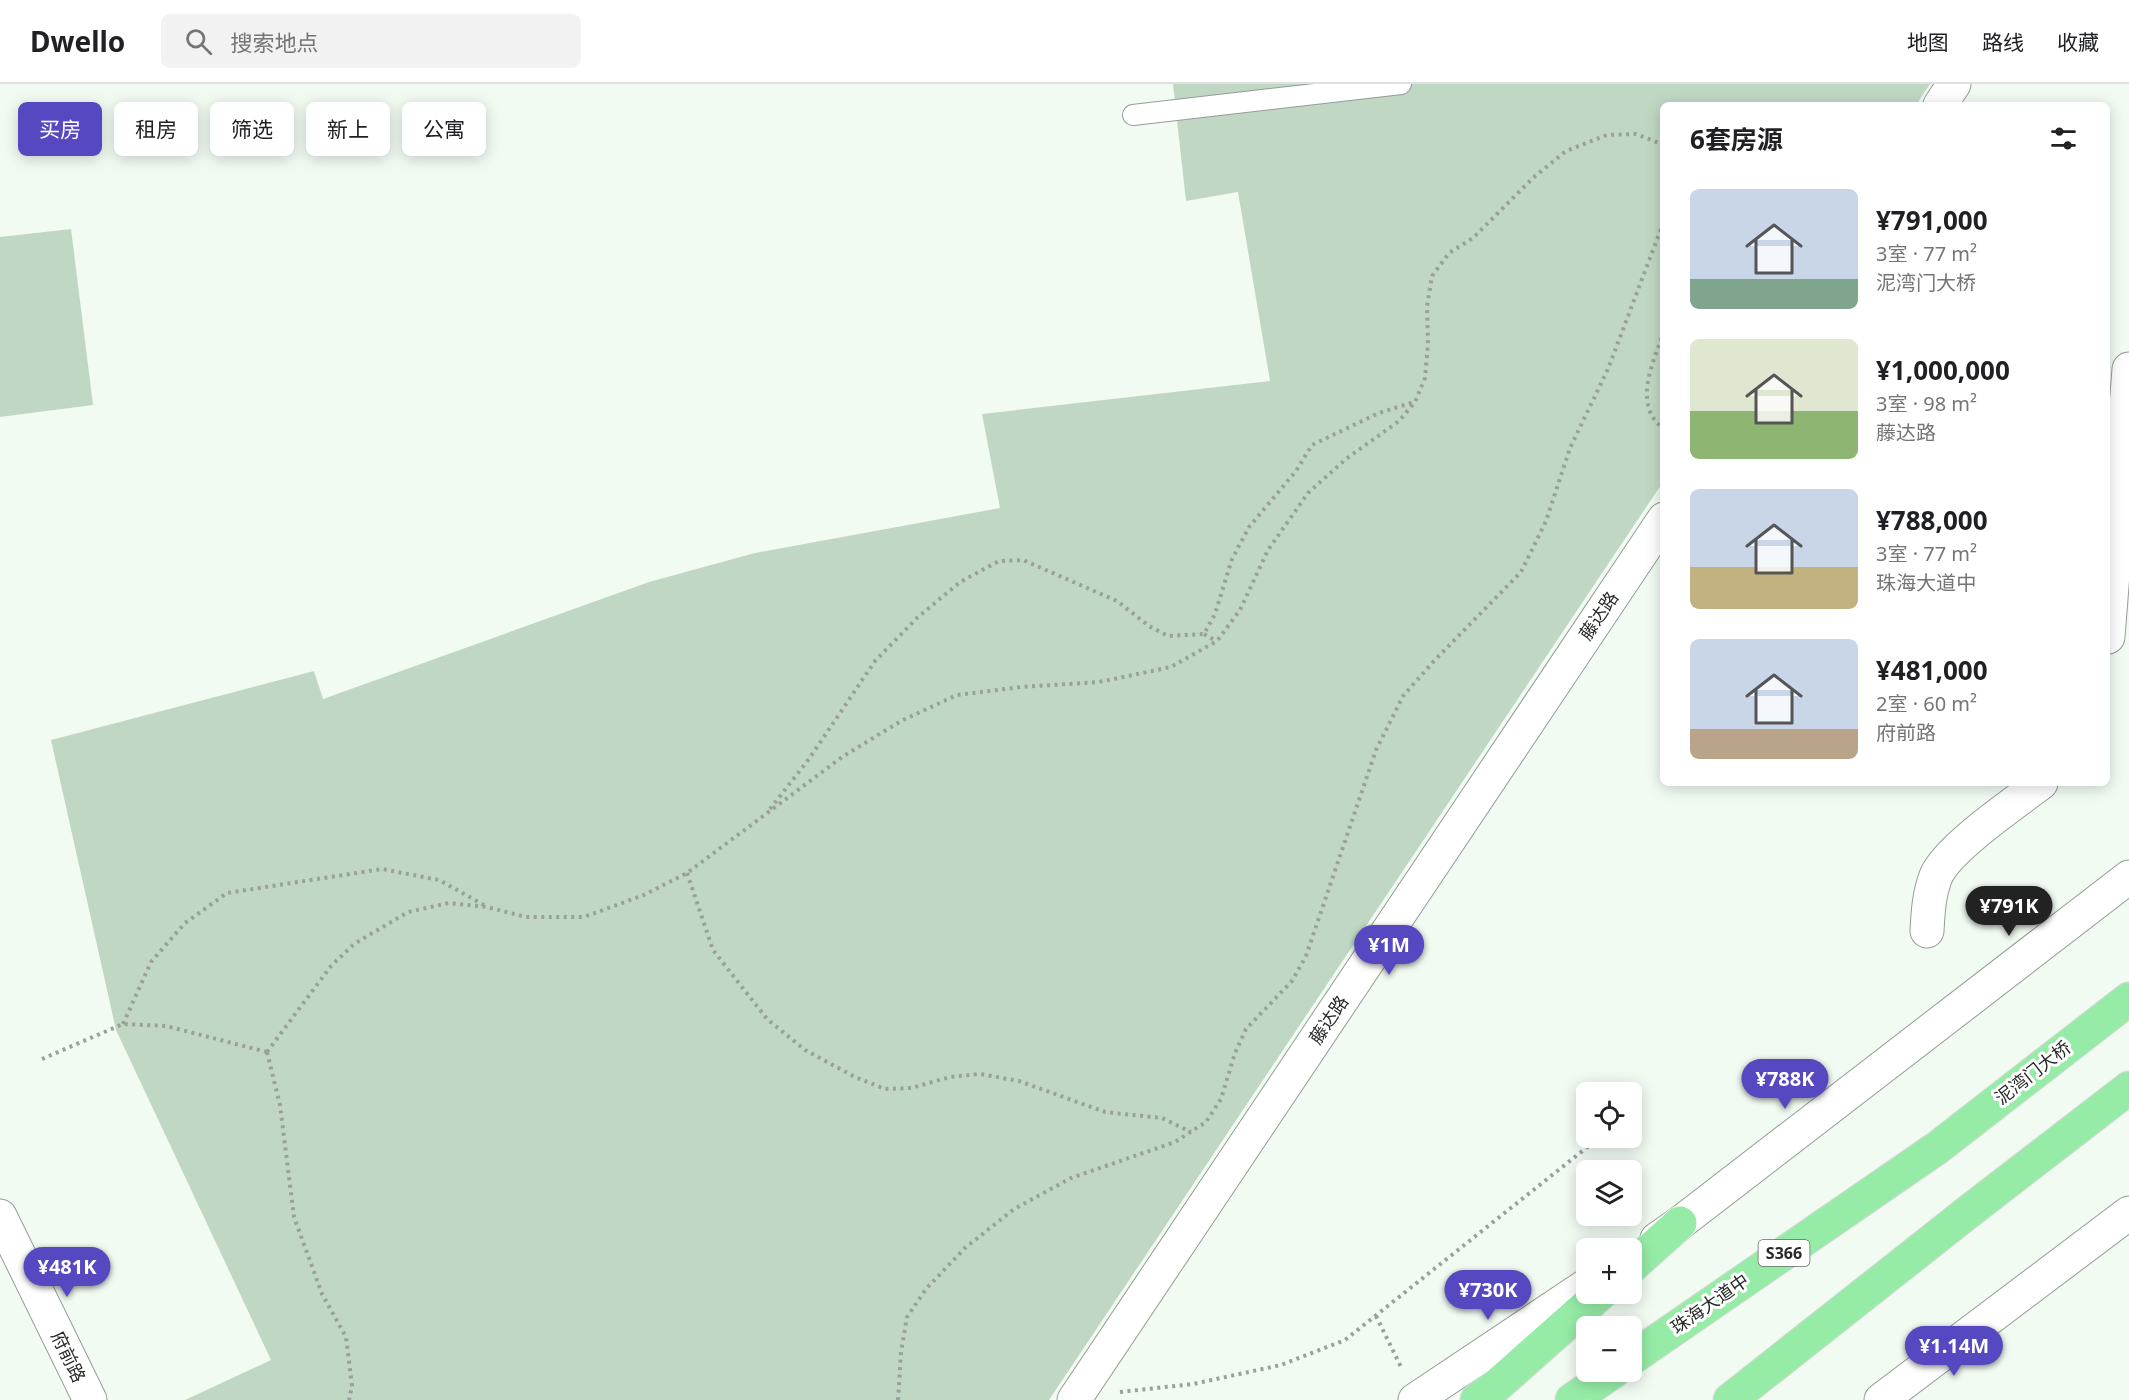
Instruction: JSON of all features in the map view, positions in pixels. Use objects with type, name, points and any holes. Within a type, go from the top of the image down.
[{"type":"highway","name":"泥湾门大桥","points":[[1937,1148],[2129,999]]},
{"type":"highway","points":[[1730,1400],[2129,1088]]},
{"type":"highway","name":"珠海大道中","points":[[1642,1351],[1937,1148]]},
{"type":"highway","points":[[1642,1257],[1680,1223]]},
{"type":"highway","points":[[1477,1400],[1495,1387],[1589,1304]]},
{"type":"highway","points":[[1572,1400],[1598,1382]]},
{"type":"street","points":[[1942,102],[1954,84]]},
{"type":"street","points":[[2110,611],[2129,369]]},
{"type":"street","name":"藤达路","points":[[1076,1398],[1660,525]]},
{"type":"street","points":[[1927,931],[1929,903],[1937,874],[1958,848],[2037,786]]},
{"type":"street","points":[[1642,1248],[1680,1223],[2129,877]]},
{"type":"street","points":[[1881,1400],[2129,1213]]},
{"type":"street","name":"府前路","points":[[0,1216],[90,1400]]},
{"type":"street","points":[[1416,1399],[1576,1292]]},
{"type":"lane","points":[[1133,115],[1401,84]]},
{"type":"path","points":[[267,1052],[331,966],[354,944],[408,912],[449,903],[488,907],[526,917],[584,917],[644,895],[687,873],[842,757],[901,721],[957,695],[1021,687],[1100,682],[1171,667],[1217,641],[1240,610],[1268,550],[1308,493],[1346,459],[1399,421],[1415,402],[1425,378],[1428,344],[1427,306],[1432,276],[1449,253],[1473,238],[1533,178],[1566,151],[1608,135],[1636,134],[1660,143]]},
{"type":"path","points":[[898,1400],[901,1353],[907,1317],[926,1289],[965,1248],[1014,1209],[1071,1178],[1175,1142],[1206,1122],[1221,1099],[1235,1053],[1246,1029],[1292,981],[1306,956],[1376,750],[1402,696],[1521,572],[1546,521],[1570,448],[1608,369],[1660,232]]},
{"type":"path","points":[[1660,343],[1647,382],[1647,405],[1660,426]]},
{"type":"path","points":[[1204,634],[1215,614],[1232,559],[1250,527],[1296,471],[1312,445],[1379,413],[1415,402]]},
{"type":"path","points":[[765,815],[809,759],[875,661],[917,618],[960,582],[999,561],[1023,560],[1117,601],[1149,626],[1168,636],[1204,634],[1217,641]]},
{"type":"path","points":[[123,1024],[151,962],[185,923],[227,893],[382,869],[439,880],[488,907]]},
{"type":"path","points":[[687,873],[713,950],[767,1019],[805,1050],[855,1077],[885,1089],[911,1088],[950,1077],[980,1074],[1019,1080],[1105,1113],[1162,1118],[1191,1132]]},
{"type":"path","points":[[42,1059],[123,1024],[166,1026],[267,1052]]},
{"type":"path","points":[[267,1052],[280,1105],[294,1216],[322,1294],[346,1337],[352,1386],[349,1400]]},
{"type":"path","points":[[1076,1398],[1193,1384],[1281,1365],[1345,1340],[1586,1148]]},
{"type":"path","points":[[1376,1316],[1416,1399]]},
{"type":"green space","points":[[1173,84],[1930,84],[1918,102],[1660,102],[1660,486],[1049,1400],[185,1400],[271,1360],[116,1030],[51,740],[314,671],[323,699],[649,582],[755,553],[1000,508],[982,414],[1270,381],[1238,192],[1186,201]]},
{"type":"green space","points":[[71,229],[93,405],[0,417],[0,237]]}]
